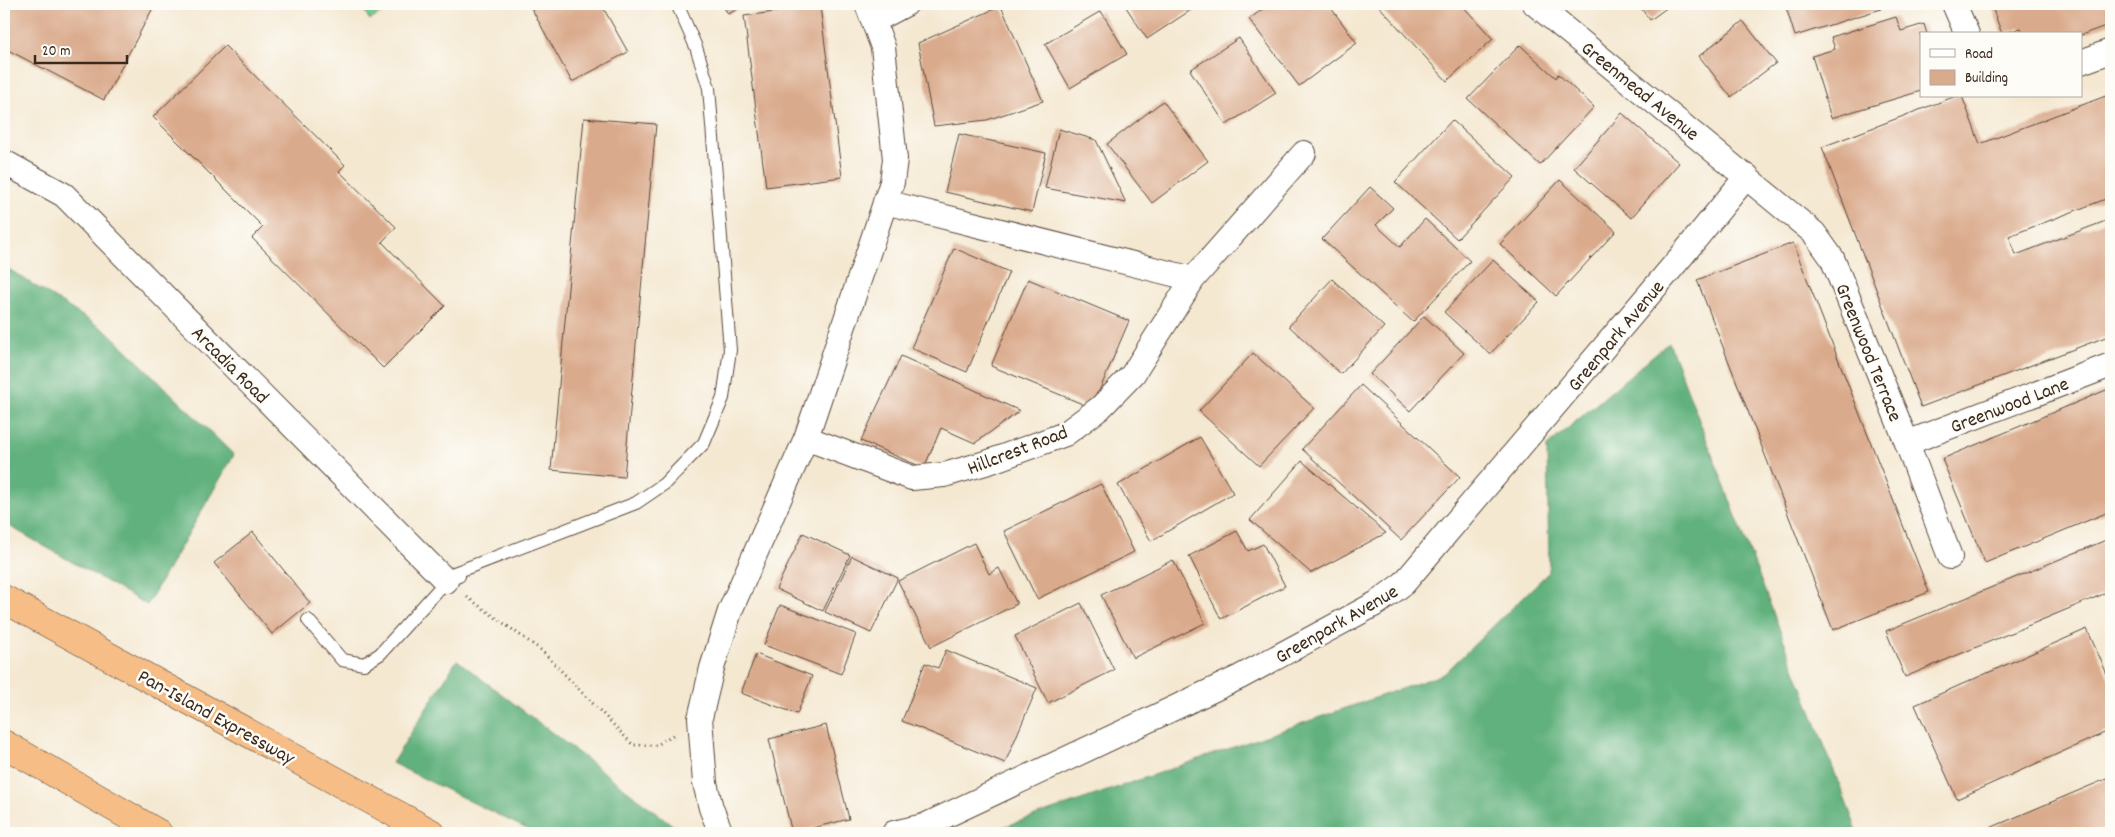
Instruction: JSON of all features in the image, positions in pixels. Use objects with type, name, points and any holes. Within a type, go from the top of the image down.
[{"type":"highway","name":"Pan-Island Expressway","points":[[4,598],[431,833]]},
{"type":"highway","points":[[4,744],[158,833]]},
{"type":"street","points":[[721,833],[711,808],[705,783],[700,718],[712,668],[730,611],[806,438],[892,182],[895,159],[884,47],[871,12],[906,4]]},
{"type":"street","name":"Greenmead Avenue","points":[[1535,4],[1747,176]]},
{"type":"street","points":[[1954,4],[1966,32]]},
{"type":"street","points":[[2082,62],[2111,51]]},
{"type":"street","name":"Hillcrest Road","points":[[806,438],[912,478],[944,476],[989,462],[1065,434],[1100,408],[1133,374],[1193,280],[1304,153]]},
{"type":"street","name":"Arcadia Road","points":[[4,162],[64,195],[446,582]]},
{"type":"street","name":"Greenwood Terrace","points":[[1747,176],[1814,234],[1832,258],[1907,443],[1950,557]]},
{"type":"street","name":"Greenpark Avenue","points":[[894,833],[924,826],[1240,677],[1377,603],[1404,583],[1674,266],[1747,176]]},
{"type":"street","points":[[885,202],[1193,280]]},
{"type":"street","name":"Greenwood Lane","points":[[1907,443],[2111,365]]},
{"type":"lane","points":[[308,620],[342,660],[364,664],[380,654],[446,582],[459,576],[454,573],[636,504],[664,484],[704,444],[722,398],[730,350],[709,88],[696,47],[677,4]]},
{"type":"path","points":[[446,582],[540,650],[633,745],[657,745],[700,718]]},
{"type":"green space","points":[[360,4],[397,4],[370,20]]},
{"type":"green space","points":[[4,266],[109,333],[234,455],[147,605],[4,523]]},
{"type":"green space","points":[[1669,342],[1858,833],[986,833],[1444,674],[1549,572],[1547,446]]},
{"type":"green space","points":[[457,660],[683,833],[535,833],[392,763]]},
{"type":"building","points":[[4,4],[155,4],[104,100],[4,48]]},
{"type":"building","points":[[529,4],[601,4],[628,52],[572,82]]},
{"type":"building","points":[[722,4],[748,4],[728,14]]},
{"type":"building","points":[[1124,4],[1191,4],[1194,8],[1147,39]]},
{"type":"building","points":[[1270,4],[1328,4],[1357,43],[1299,86],[1249,19]]},
{"type":"building","points":[[1377,4],[1461,4],[1493,39],[1447,81]]},
{"type":"building","points":[[1638,4],[1672,4],[1650,20]]},
{"type":"building","points":[[1785,4],[1879,4],[1881,9],[1795,36]]},
{"type":"building","points":[[1991,4],[2111,4],[2111,24],[2082,35],[2082,32],[2022,32],[2021,28],[2001,32]]},
{"type":"building","points":[[820,6],[842,177],[766,187],[744,16]]},
{"type":"building","points":[[1001,6],[1043,101],[987,120],[934,126],[918,43]]},
{"type":"building","points":[[1101,11],[1127,54],[1070,88],[1045,44]]},
{"type":"building","points":[[1896,17],[1901,31],[1924,24],[1926,32],[1920,32],[1920,91],[1831,118],[1812,56],[1835,49],[1831,37]]},
{"type":"building","points":[[1743,21],[1776,63],[1731,97],[1699,56]]},
{"type":"building","points":[[1239,38],[1276,93],[1226,125],[1190,70]]},
{"type":"building","points":[[1520,45],[1556,78],[1558,74],[1594,107],[1540,165],[1468,99]]},
{"type":"building","points":[[225,46],[345,165],[339,171],[396,227],[382,242],[445,306],[383,368],[252,238],[263,227],[153,117]]},
{"type":"building","points":[[2111,94],[2111,197],[2009,236],[2016,255],[2111,219],[2111,335],[1921,407],[1822,147],[1951,98],[1963,98],[1980,144]]},
{"type":"building","points":[[1163,101],[1208,161],[1152,203],[1107,144]]},
{"type":"building","points":[[1622,113],[1679,163],[1631,218],[1574,168]]},
{"type":"building","points":[[584,118],[656,124],[624,477],[551,470]]},
{"type":"building","points":[[1452,120],[1515,177],[1457,239],[1395,182]]},
{"type":"building","points":[[1059,129],[1096,140],[1126,203],[1045,188]]},
{"type":"building","points":[[959,134],[1046,153],[1032,212],[945,192]]},
{"type":"building","points":[[1560,180],[1616,231],[1556,296],[1500,244]]},
{"type":"building","points":[[1370,187],[1393,208],[1376,225],[1400,247],[1425,219],[1470,261],[1413,322],[1322,239]]},
{"type":"building","points":[[1793,243],[1929,592],[1833,630],[1697,280]]},
{"type":"building","points":[[954,248],[1009,272],[967,372],[911,348]]},
{"type":"building","points":[[1493,260],[1539,302],[1490,354],[1444,312]]},
{"type":"building","points":[[1028,279],[1129,321],[1092,408],[991,366]]},
{"type":"building","points":[[1332,279],[1384,327],[1341,374],[1289,326]]},
{"type":"building","points":[[1424,316],[1464,353],[1410,411],[1370,374]]},
{"type":"building","points":[[1253,353],[1314,408],[1259,466],[1199,411]]},
{"type":"building","points":[[901,356],[1020,411],[975,443],[941,428],[924,468],[861,441]]},
{"type":"building","points":[[1361,385],[1460,477],[1401,540],[1302,449]]},
{"type":"building","points":[[2111,388],[2111,511],[1985,563],[1942,459]]},
{"type":"building","points":[[1200,437],[1233,493],[1151,541],[1118,485]]},
{"type":"building","points":[[1302,461],[1386,533],[1311,573],[1250,520]]},
{"type":"building","points":[[1101,484],[1134,552],[1037,599],[1004,531]]},
{"type":"building","points":[[1237,531],[1248,551],[1263,544],[1285,586],[1221,619],[1189,556]]},
{"type":"building","points":[[253,532],[310,603],[272,634],[214,563]]},
{"type":"building","points":[[803,533],[850,555],[823,611],[776,589]]},
{"type":"building","points":[[2111,538],[2111,591],[1905,677],[1886,631]]},
{"type":"building","points":[[974,543],[989,574],[999,568],[1017,604],[931,647],[898,581]]},
{"type":"building","points":[[852,556],[898,578],[871,633],[825,612]]},
{"type":"building","points":[[1173,560],[1205,623],[1133,658],[1101,595]]},
{"type":"building","points":[[1081,603],[1114,670],[1048,703],[1015,636]]},
{"type":"building","points":[[780,605],[856,634],[841,674],[764,645]]},
{"type":"building","points":[[2087,629],[2111,683],[2111,730],[1957,799],[1915,705]]},
{"type":"building","points":[[946,650],[1037,688],[1005,763],[902,721],[925,663],[938,668]]},
{"type":"building","points":[[756,654],[812,676],[797,714],[741,693]]},
{"type":"building","points":[[826,725],[849,819],[792,833],[769,739]]},
{"type":"building","points":[[2111,777],[2111,833],[1978,833]]}]
